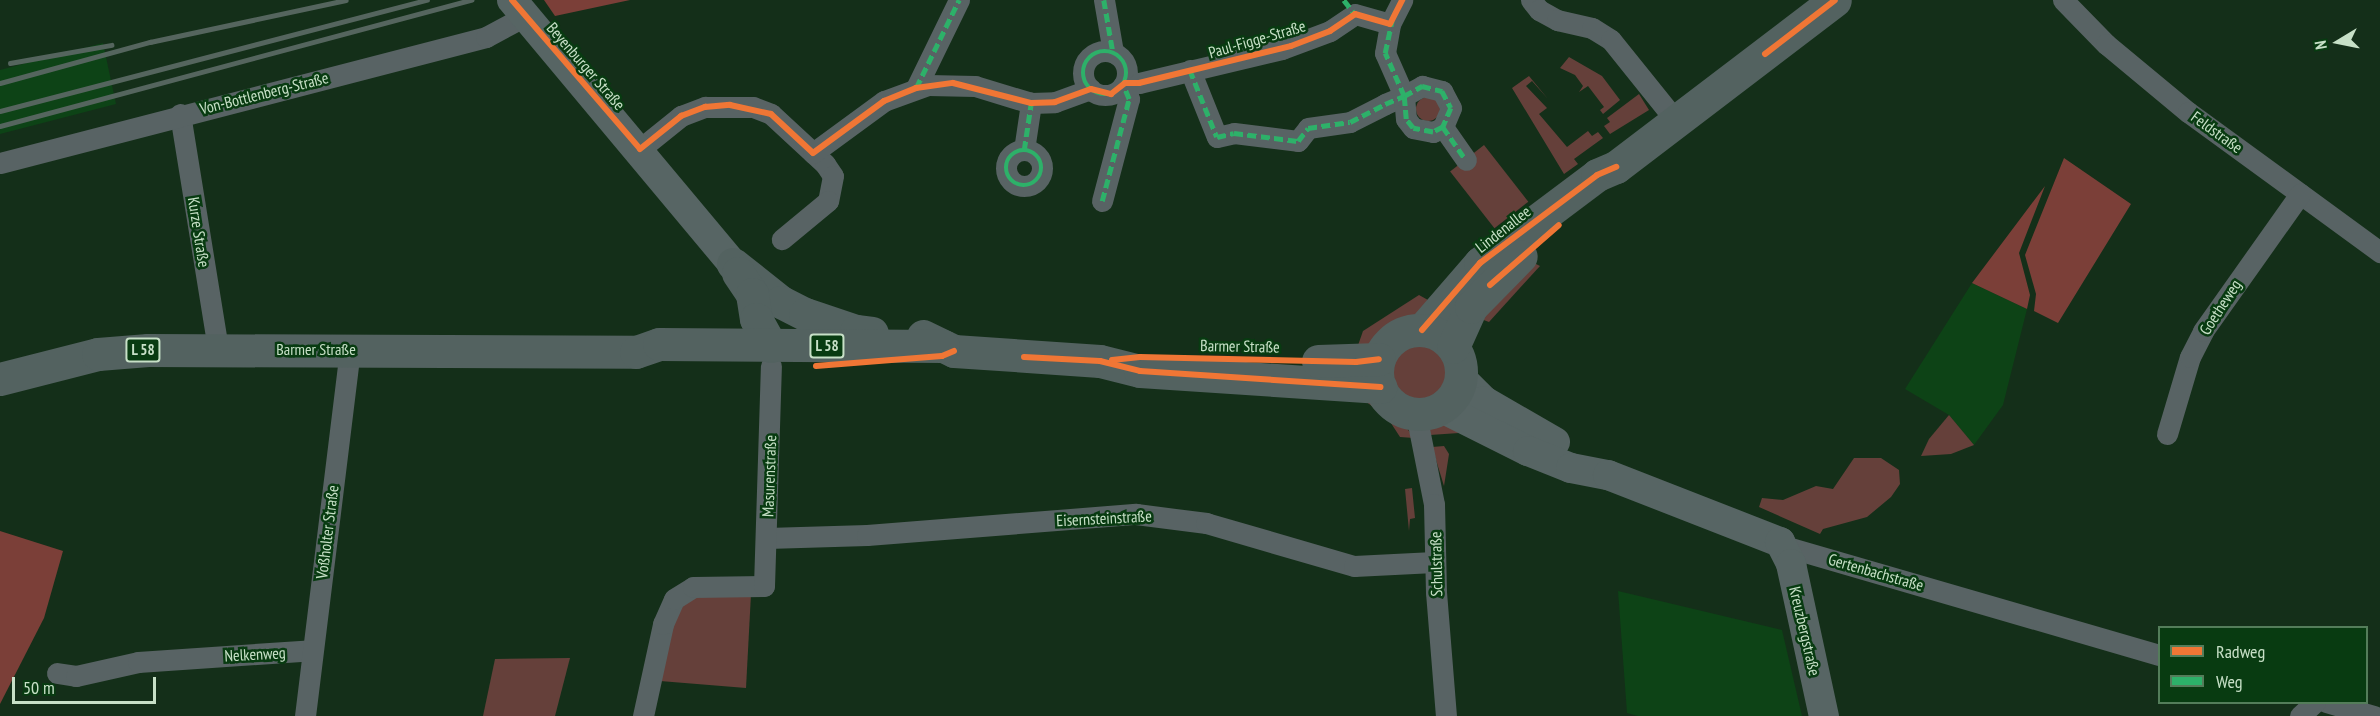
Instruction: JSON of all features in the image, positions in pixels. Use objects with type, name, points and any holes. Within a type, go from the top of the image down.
[{"type":"main road","name":"Lindenallee","points":[[1422,330],[1480,263],[1598,175],[1616,167],[1677,122],[1835,0]]},
{"type":"main road","name":"Beyenburger Straße","points":[[519,8],[640,149],[733,264]]},
{"type":"main road","name":"Lindenallee","points":[[1453,347],[1465,318],[1481,295],[1603,185],[1616,167]]},
{"type":"main road","points":[[733,264],[781,302],[828,323],[856,331],[927,336],[948,349]]},
{"type":"main road","points":[[733,264],[752,294],[756,319],[771,356]]},
{"type":"main road","points":[[766,290],[779,322],[771,356]]},
{"type":"main road","points":[[1422,330],[1440,335],[1453,347],[1461,378],[1458,390],[1429,411],[1391,403],[1379,373],[1399,335],[1422,330]]},
{"type":"main road","name":"Barmer Straße","points":[[0,379],[98,354],[218,349],[636,352],[658,362],[948,349],[1101,361],[1140,371],[1379,373]]},
{"type":"main road","name":"Gertenbachstraße","points":[[1461,378],[1484,400],[1532,431],[1577,452],[1599,472]]},
{"type":"main road","name":"Gertenbachstraße","points":[[1429,411],[1571,468],[1599,472],[1772,537],[1784,546]]},
{"type":"main road","name":"Kreuzbergstraße","points":[[1784,546],[1824,716]]},
{"type":"street","points":[[916,88],[959,0]]},
{"type":"street","points":[[1102,201],[1129,99],[1124,84],[1126,65],[1113,52],[1104,0]]},
{"type":"street","points":[[1402,0],[1390,24],[1385,53],[1404,96],[1406,119],[1413,128],[1433,132],[1443,127],[1451,108],[1442,91],[1422,86],[1404,96]]},
{"type":"street","points":[[1531,0],[1539,10],[1557,20],[1592,28],[1611,40],[1677,122]]},
{"type":"street","name":"Feldstraße","points":[[2063,0],[2106,44],[2188,112],[2380,252]]},
{"type":"street","name":"Paul-Figge-Straße","points":[[1124,84],[1291,46],[1330,31],[1349,7],[1390,24]]},
{"type":"street","name":"Von-Bottlenberg-Straße","points":[[0,164],[180,114],[486,37],[519,8]]},
{"type":"street","points":[[1090,89],[1083,76],[1086,61],[1098,52],[1113,52]]},
{"type":"street","name":"Paul-Figge-Straße","points":[[1190,70],[1217,137],[1234,133],[1298,141],[1308,128],[1350,122],[1404,96]]},
{"type":"street","points":[[813,153],[884,101],[916,88],[953,83],[1031,103],[1055,102],[1090,89],[1111,94],[1124,84]]},
{"type":"street","points":[[1024,150],[1031,103]]},
{"type":"street","points":[[640,149],[681,116],[705,107],[730,105],[771,114],[813,153],[833,176],[828,201],[782,239]]},
{"type":"street","name":"Kurze Straße","points":[[180,114],[218,349]]},
{"type":"street","points":[[1443,127],[1466,160]]},
{"type":"street","name":"Goetheweg","points":[[2167,434],[2188,363],[2203,331],[2300,194]]},
{"type":"street","name":"Voßholter Straße","points":[[305,716],[350,349]]},
{"type":"street","name":"Masurenstraße","points":[[643,716],[663,624],[675,598],[693,587],[764,586],[771,356]]},
{"type":"street","name":"Schulstraße","points":[[1429,411],[1434,561],[1446,716]]},
{"type":"street","name":"Eisernsteinstraße","points":[[766,538],[832,537],[1136,514],[1206,523],[1354,566],[1434,561]]},
{"type":"street","name":"Gertenbachstraße","points":[[1784,546],[2158,654]]},
{"type":"street","name":"Nelkenweg","points":[[57,673],[76,676],[138,662],[312,650]]},
{"type":"street","points":[[2300,716],[2312,704]]},
{"type":"street","points":[[2333,704],[2374,716]]},
{"type":"shaded area","points":[[544,0],[630,0],[555,16]]},
{"type":"shaded area","points":[[103,43],[116,104],[0,134],[0,70]]},
{"type":"shaded area","points":[[1569,57],[1602,76],[1620,100],[1603,114],[1600,110],[1604,107],[1588,86],[1579,92],[1583,86],[1575,75],[1560,68]]},
{"type":"shaded area","points":[[1529,76],[1548,99],[1532,81],[1526,86],[1547,108],[1539,114],[1567,147],[1588,131],[1592,136],[1598,132],[1603,138],[1574,159],[1578,164],[1564,174],[1512,88]]},
{"type":"shaded area","points":[[1639,94],[1649,110],[1610,134],[1604,126],[1610,122],[1607,118]]},
{"type":"shaded area","points":[[1428,97],[1433,98],[1439,104],[1439,114],[1433,120],[1428,121],[1423,120],[1417,114],[1416,109],[1417,104],[1423,98]]},
{"type":"shaded area","points":[[1484,145],[1528,202],[1494,228],[1450,171]]},
{"type":"shaded area","points":[[2064,158],[2131,204],[2058,323],[2034,311],[2036,294],[2025,255]]},
{"type":"shaded area","points":[[2045,186],[2019,253],[2030,295],[2027,309],[1972,283]]},
{"type":"shaded area","points":[[1532,262],[1540,266],[1489,322],[1473,316]]},
{"type":"shaded area","points":[[1972,283],[2027,309],[2003,405],[1974,445],[1949,415],[1905,389]]},
{"type":"shaded area","points":[[1419,295],[1437,305],[1355,354],[1363,331]]},
{"type":"shaded area","points":[[1418,343],[1434,348],[1442,356],[1447,372],[1442,388],[1434,396],[1418,401],[1402,396],[1394,388],[1389,372],[1394,356],[1402,348]]},
{"type":"shaded area","points":[[1372,396],[1401,420],[1414,438],[1400,437],[1387,417],[1365,401]]},
{"type":"shaded area","points":[[1949,415],[1974,445],[1951,454],[1921,456],[1929,439]]},
{"type":"shaded area","points":[[1438,420],[1459,433],[1430,435],[1428,423]]},
{"type":"shaded area","points":[[1444,446],[1449,454],[1444,486],[1432,447]]},
{"type":"shaded area","points":[[1854,458],[1881,458],[1899,470],[1900,484],[1891,497],[1867,517],[1823,529],[1820,534],[1759,507],[1762,498],[1783,500],[1816,486],[1833,489]]},
{"type":"shaded area","points":[[1412,488],[1415,518],[1410,519],[1409,531],[1405,489]]},
{"type":"shaded area","points":[[0,531],[63,551],[44,618],[0,704]]},
{"type":"shaded area","points":[[1618,591],[1782,630],[1802,716],[1638,716],[1627,713]]},
{"type":"shaded area","points":[[704,594],[751,594],[746,688],[660,681],[675,612],[687,600]]},
{"type":"shaded area","points":[[570,658],[555,716],[483,716],[495,659]]},
{"type":"railway","points":[[0,83],[150,42],[346,0]]},
{"type":"railway","points":[[0,111],[427,0]]},
{"type":"railway","points":[[0,126],[471,0]]},
{"type":"railway","points":[[10,63],[111,45]]},
{"type":"marked path","points":[[916,88],[959,0]]},
{"type":"marked path","points":[[1104,0],[1113,52]]},
{"type":"marked path","points":[[1344,0],[1355,14]]},
{"type":"marked path","points":[[1190,70],[1217,137],[1234,133],[1298,141],[1308,128],[1350,122],[1404,96],[1422,86],[1442,91],[1451,108],[1443,127],[1433,132],[1413,128],[1406,119],[1404,96],[1385,53],[1392,21]]},
{"type":"marked path","points":[[1105,51],[1121,57],[1127,73],[1121,89],[1105,95],[1089,89],[1083,73],[1089,57],[1105,51]]},
{"type":"marked path","points":[[1102,201],[1129,99],[1123,85]]},
{"type":"marked path","points":[[1024,150],[1031,103]]},
{"type":"marked path","points":[[1443,127],[1466,160]]},
{"type":"marked path","points":[[1024,150],[1037,155],[1042,168],[1037,181],[1024,186],[1011,181],[1006,168],[1011,155],[1024,150]]},
{"type":"cycle path","points":[[512,0],[640,149],[681,116],[705,107],[730,105],[771,114],[813,153],[884,101],[916,88],[953,83],[1031,103],[1055,102],[1091,89],[1111,94],[1125,83],[1139,83],[1291,46],[1330,31],[1355,14],[1390,24],[1402,0]]},
{"type":"cycle path","points":[[1765,54],[1835,0]]},
{"type":"cycle path","points":[[1422,330],[1480,263],[1597,175],[1616,167]]},
{"type":"cycle path","points":[[1490,285],[1559,225]]},
{"type":"cycle path","points":[[816,366],[942,356],[954,351]]},
{"type":"cycle path","points":[[1024,357],[1100,361],[1140,371],[1380,387]]},
{"type":"cycle path","points":[[1112,360],[1140,357],[1356,362],[1379,359]]}]
